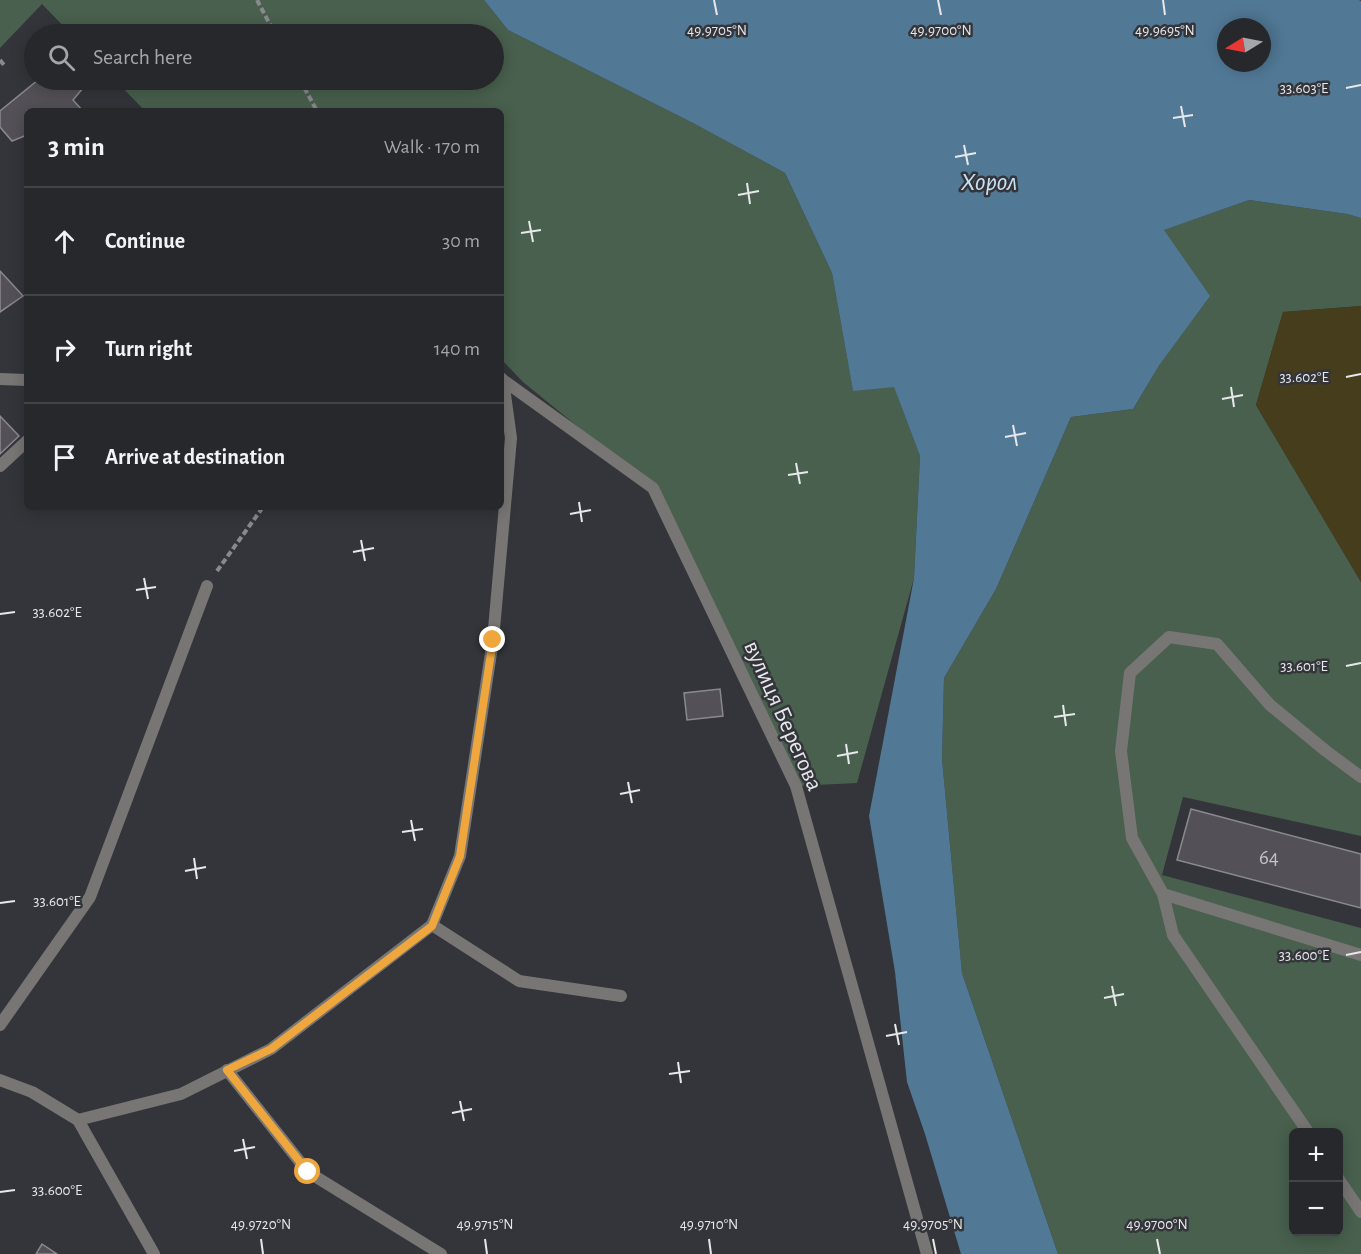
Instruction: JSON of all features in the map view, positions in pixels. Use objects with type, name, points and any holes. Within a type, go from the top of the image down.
[{"type":"street","points":[[0,380],[24,380]]},
{"type":"street","name":"вулиця Берегова","points":[[504,380],[653,488],[796,786],[927,1254]]},
{"type":"street","points":[[78,1120],[181,1094],[271,1049],[432,926],[460,856],[493,640],[511,438],[504,392]]},
{"type":"street","points":[[0,466],[24,444]]},
{"type":"street","points":[[0,1025],[90,897],[207,586]]},
{"type":"street","points":[[1305,1128],[1173,935],[1163,894],[1132,838],[1121,751],[1130,673],[1169,637],[1217,644],[1270,705],[1361,777]]},
{"type":"street","points":[[1163,894],[1361,955]]},
{"type":"street","points":[[432,926],[519,981],[621,996]]},
{"type":"street","points":[[227,1070],[308,1172],[441,1254]]},
{"type":"street","points":[[0,1080],[32,1092],[78,1120],[154,1254]]},
{"type":"street","points":[[1341,1182],[1361,1212]]},
{"type":"path","points":[[257,0],[270,24]]},
{"type":"path","points":[[0,60],[4,65]]},
{"type":"path","points":[[305,90],[314,108]]},
{"type":"path","points":[[207,586],[261,510]]},
{"type":"green space","points":[[0,0],[484,0],[503,24],[61,24],[42,4],[0,48]]},
{"type":"green space","points":[[504,25],[508,30],[691,122],[785,173],[832,273],[853,390],[894,386],[920,456],[914,578],[857,783],[796,786],[653,488],[523,382],[504,362],[504,108],[142,108],[125,90],[504,90]]},
{"type":"green space","points":[[1249,200],[1361,218],[1361,306],[1283,312],[1256,405],[1361,582],[1361,836],[1183,797],[1162,875],[1361,928],[1361,1254],[1058,1254],[962,973],[942,759],[944,678],[996,589],[1071,417],[1133,409],[1160,364],[1163,230]]},
{"type":"sand","points":[[1361,306],[1361,582],[1256,405],[1283,312]]},
{"type":"water","name":"Хорол","points":[[484,0],[1361,1],[1361,218],[1249,200],[1164,230],[1210,296],[1160,364],[1133,409],[1071,417],[996,589],[944,678],[942,759],[962,973],[1058,1254],[961,1254],[907,1082],[895,972],[869,816],[914,578],[920,456],[894,387],[853,391],[832,273],[785,173],[691,122],[508,30]]},
{"type":"building","points":[[26,90],[81,90],[73,100],[80,108],[24,108],[24,136],[12,141],[0,127],[0,111]]},
{"type":"building","points":[[0,271],[23,296],[0,312]]},
{"type":"building","points":[[0,416],[19,436],[0,454]]},
{"type":"building","points":[[720,689],[723,716],[687,720],[684,693]]},
{"type":"building","points":[[1191,809],[1361,854],[1361,908],[1177,860]]},
{"type":"building","points":[[42,1244],[57,1254],[36,1254]]},
{"type":"route","points":[[308,1172],[227,1070],[271,1049],[432,926],[460,856],[493,640]]}]
